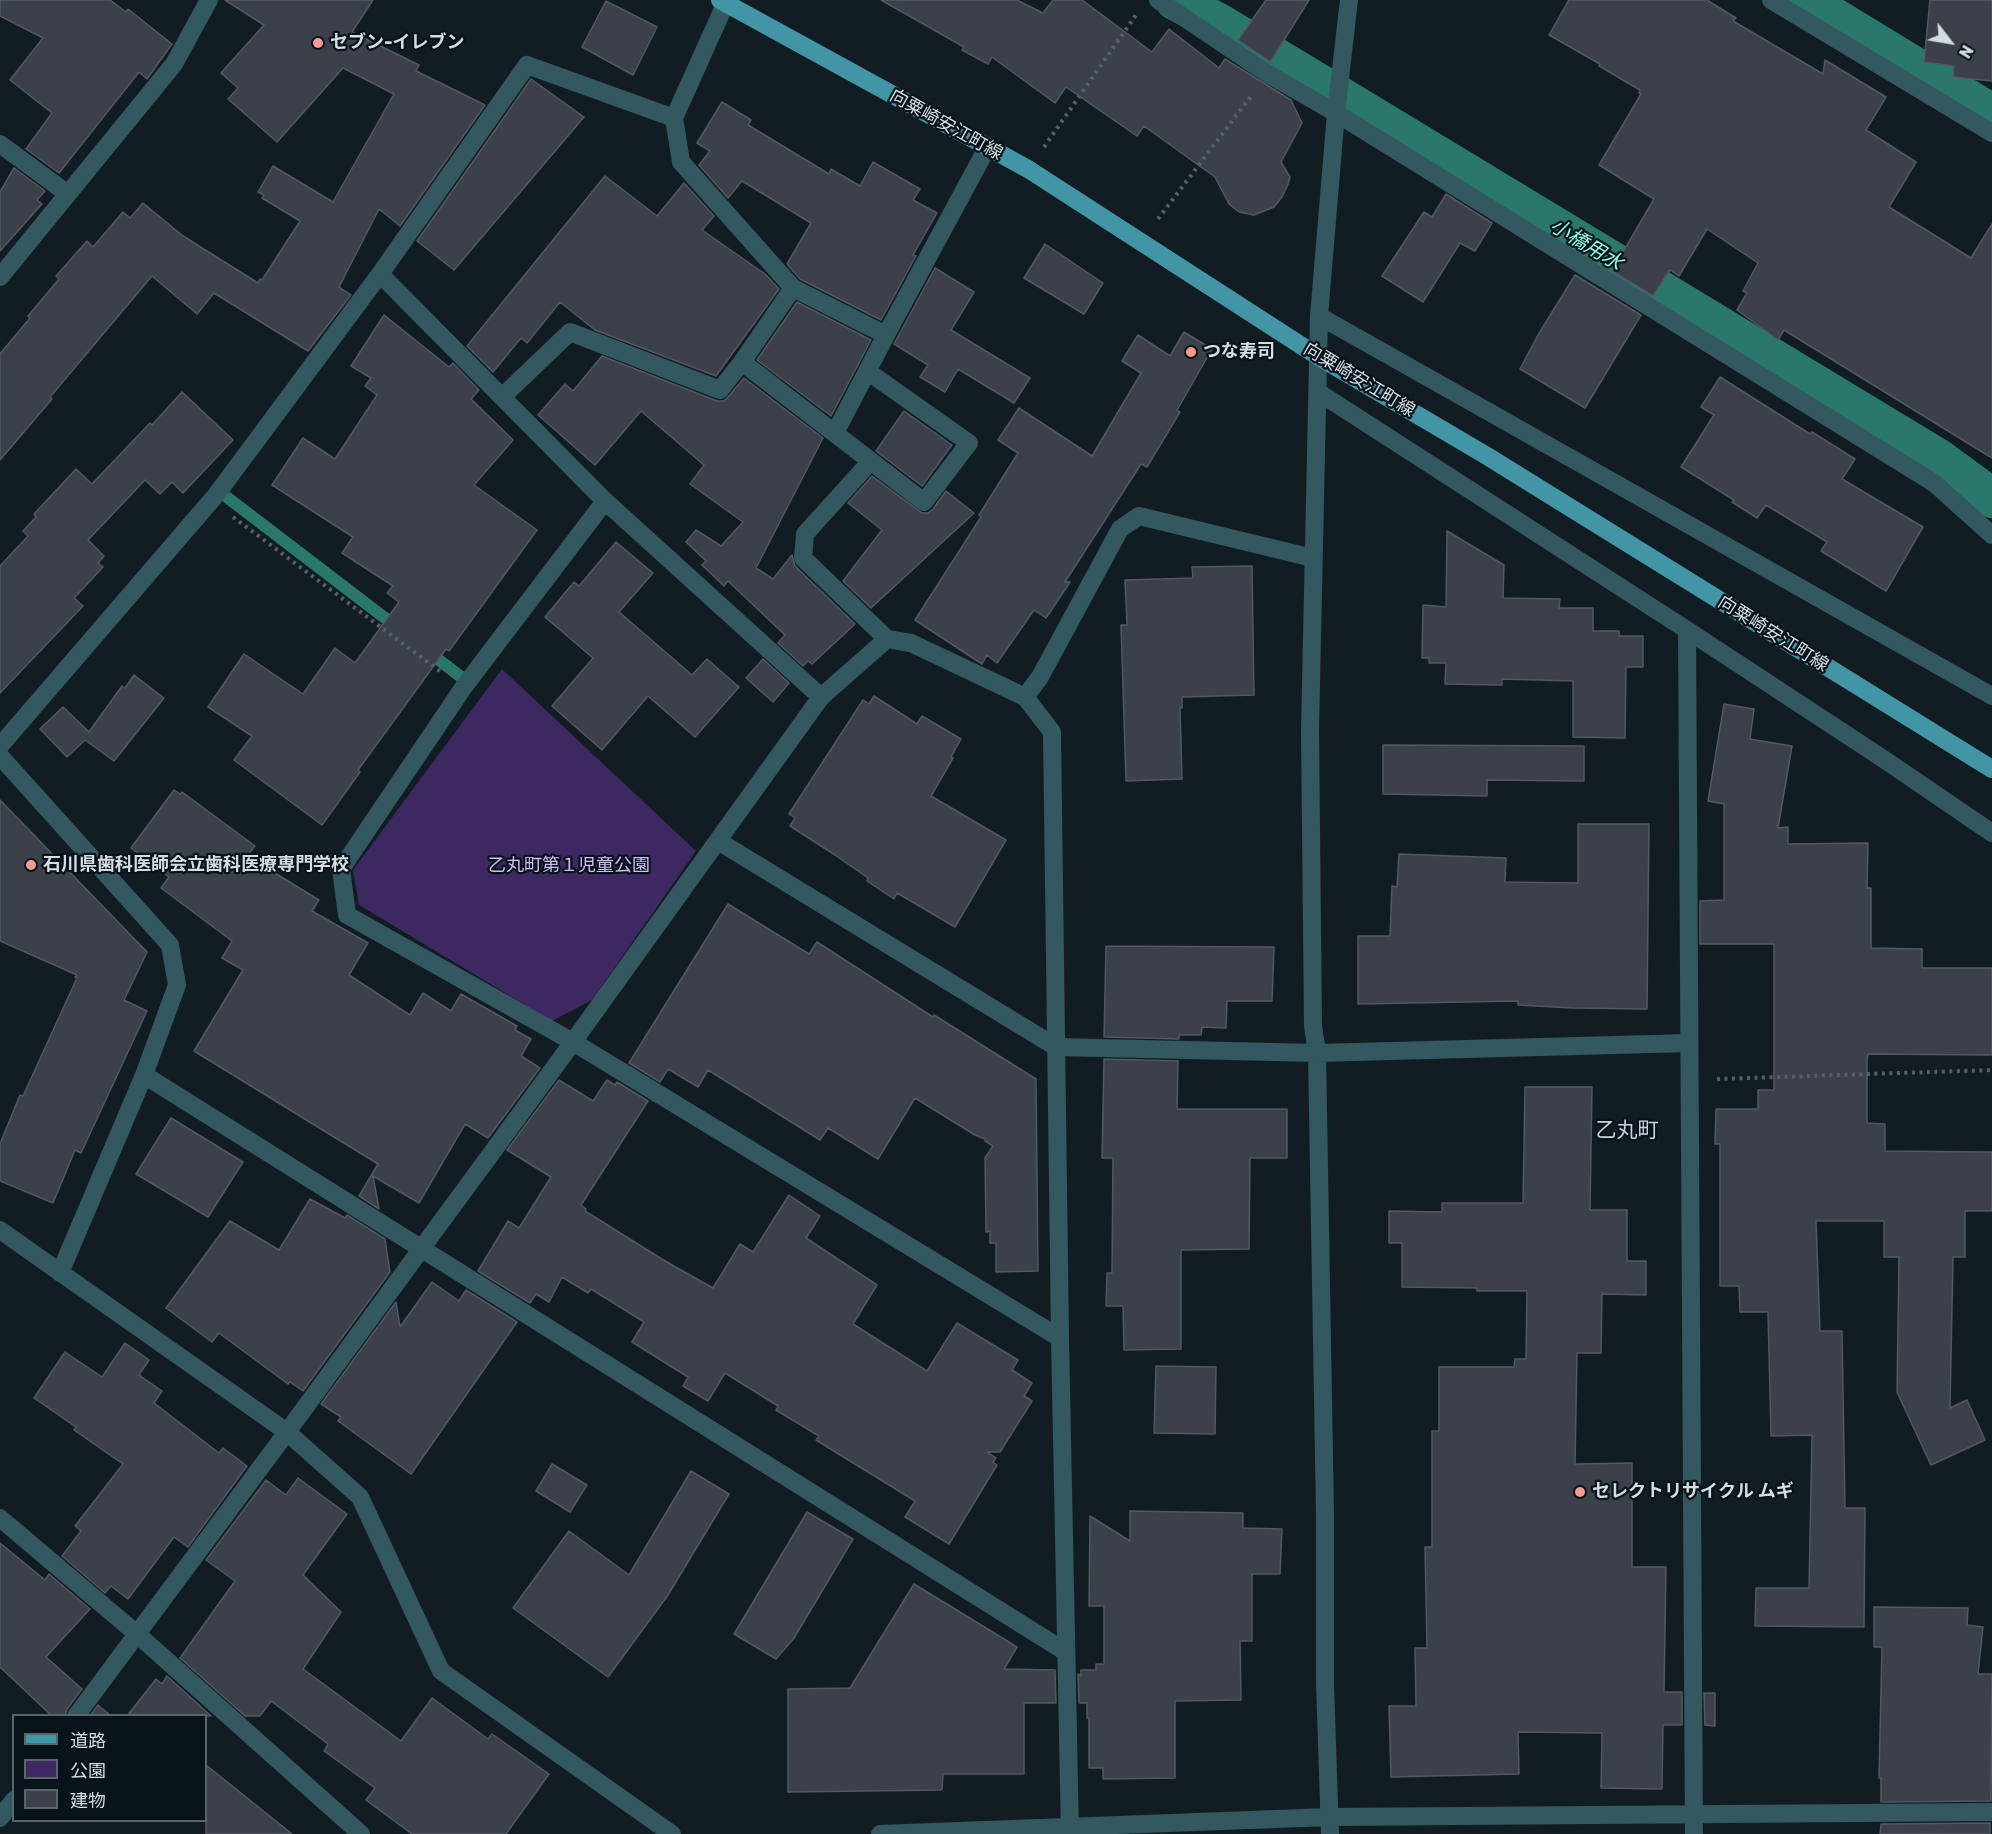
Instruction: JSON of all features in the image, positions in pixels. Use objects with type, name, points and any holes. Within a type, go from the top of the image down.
[{"type":"main road","name":"向粟崎安江町線","points":[[724,1],[1028,169],[1319,357],[1487,456],[1992,769]]},
{"type":"street","points":[[0,277],[174,64],[209,0]]},
{"type":"street","points":[[1158,0],[1268,74],[1336,113],[1934,483],[1992,535]]},
{"type":"street","points":[[1330,1825],[1325,1683],[1325,1514],[1317,1053],[1313,1026],[1310,730],[1319,316],[1336,113],[1349,0]]},
{"type":"street","points":[[1771,0],[1992,133]]},
{"type":"street","points":[[724,1],[674,118],[681,162],[793,288],[886,335]]},
{"type":"street","points":[[0,746],[210,501],[380,274],[527,65],[674,118]]},
{"type":"street","points":[[0,144],[68,194]]},
{"type":"street","points":[[835,433],[987,148]]},
{"type":"street","points":[[380,274],[605,501],[821,697]]},
{"type":"street","points":[[502,397],[570,332],[720,390],[793,288]]},
{"type":"street","points":[[1319,316],[1992,696]]},
{"type":"street","points":[[742,362],[924,502],[969,443],[867,371]]},
{"type":"street","points":[[1318,392],[1687,630],[1992,833]]},
{"type":"street","points":[[871,461],[805,534],[803,558],[887,639],[911,643],[1025,697],[1052,732],[1060,1338],[1070,1830]]},
{"type":"street","points":[[605,501],[463,688],[341,869],[347,915],[573,1042],[1060,1338]]},
{"type":"street","points":[[1025,697],[1040,677],[1120,529],[1140,516],[1313,558]]},
{"type":"street","points":[[1687,630],[1694,1834]]},
{"type":"street","points":[[77,1714],[573,1042],[821,697],[887,639]]},
{"type":"street","points":[[0,756],[170,945],[177,985],[144,1075],[60,1274]]},
{"type":"street","points":[[718,841],[1056,1047],[1317,1053],[1689,1043]]},
{"type":"street","points":[[144,1075],[1066,1652]]},
{"type":"street","points":[[0,1230],[287,1432],[360,1497],[441,1671],[672,1834]]},
{"type":"street","points":[[0,1518],[137,1634],[362,1834]]},
{"type":"street","points":[[0,1818],[12,1803]]},
{"type":"street","points":[[880,1834],[1330,1825],[1694,1814],[1992,1812]]},
{"type":"path","points":[[1028,169],[1140,9]]},
{"type":"path","points":[[1140,243],[1268,74]]},
{"type":"path","points":[[210,501],[463,688]]},
{"type":"path","points":[[1689,1080],[1992,1070]]},
{"type":"green space","name":"乙丸町第１児童公園","points":[[502,669],[696,851],[592,1000],[552,1021],[359,905],[353,870]]},
{"type":"building","points":[[0,0],[110,0],[126,12],[128,9],[172,44],[147,79],[139,72],[59,173],[26,149],[52,113],[10,80],[43,38],[0,16]]},
{"type":"building","points":[[225,0],[373,0],[352,32],[419,65],[416,71],[485,105],[400,226],[379,209],[339,287],[351,295],[308,351],[214,293],[197,314],[152,276],[0,460],[0,354],[59,279],[56,276],[87,241],[93,247],[123,212],[130,218],[143,203],[183,236],[258,283],[300,221],[262,198],[264,195],[258,192],[273,166],[333,202],[394,94],[343,68],[277,142],[228,99],[238,88],[221,73],[264,25]]},
{"type":"building","points":[[881,0],[1017,0],[1043,13],[1053,0],[1082,0],[1152,52],[1169,29],[1219,68],[1225,59],[1291,100],[1302,123],[1281,162],[1290,177],[1282,197],[1274,207],[1254,215],[1239,212],[1229,204],[1215,177],[1144,126],[1137,136],[1066,87],[1055,103],[992,57],[988,64],[962,50],[964,47]]},
{"type":"building","points":[[1266,0],[1309,0],[1271,61],[1272,63],[1238,40]]},
{"type":"building","points":[[1569,0],[1707,0],[1736,18],[1733,21],[1823,74],[1825,60],[1886,97],[1866,130],[1916,162],[1889,207],[1971,258],[1992,224],[1992,458],[1784,330],[1778,340],[1737,310],[1747,293],[1743,291],[1758,263],[1707,229],[1679,276],[1670,270],[1653,296],[1612,271],[1654,199],[1599,165],[1641,94],[1640,90],[1599,66],[1600,64],[1549,35]]},
{"type":"building","points":[[1930,0],[1992,0],[1992,81],[1953,77],[1954,66],[1924,62]]},
{"type":"building","points":[[606,1],[657,27],[633,75],[582,47]]},
{"type":"building","points":[[531,79],[584,117],[454,270],[417,241]]},
{"type":"building","points":[[722,102],[751,120],[748,125],[829,174],[831,169],[860,186],[873,162],[920,189],[913,200],[937,213],[881,320],[800,279],[787,264],[811,223],[742,181],[728,198],[699,165],[710,151],[697,143]]},
{"type":"building","points":[[14,168],[45,191],[37,200],[42,204],[0,251],[0,192]]},
{"type":"building","points":[[605,176],[657,216],[684,183],[714,216],[702,230],[765,274],[779,289],[716,376],[595,330],[560,302],[527,343],[521,338],[493,372],[467,346]]},
{"type":"building","points":[[1446,194],[1492,223],[1475,251],[1460,243],[1423,302],[1382,276],[1424,212],[1432,217]]},
{"type":"building","points":[[1045,244],[1103,283],[1084,314],[1024,278]]},
{"type":"building","points":[[935,268],[974,292],[951,330],[1030,378],[1014,403],[958,369],[945,392],[920,377],[928,365],[894,344]]},
{"type":"building","points":[[1575,275],[1641,315],[1585,408],[1520,369]]},
{"type":"building","points":[[797,302],[871,340],[831,416],[757,360]]},
{"type":"building","points":[[384,315],[449,367],[453,363],[479,390],[471,399],[513,440],[474,485],[537,530],[449,651],[446,649],[358,770],[360,772],[322,825],[234,760],[252,736],[208,707],[244,654],[303,694],[335,648],[355,663],[399,602],[387,593],[393,586],[342,553],[353,537],[272,485],[303,438],[335,459],[377,395],[365,386],[371,378],[351,366]]},
{"type":"building","points":[[1184,332],[1212,349],[1177,410],[1180,412],[1147,467],[1141,464],[1065,582],[1070,582],[1046,618],[1034,610],[997,663],[987,655],[982,664],[915,620],[981,517],[979,515],[1018,453],[998,440],[1019,408],[1092,456],[1141,373],[1122,361],[1138,335],[1170,356]]},
{"type":"building","points":[[602,356],[717,401],[724,401],[744,378],[823,438],[756,568],[773,579],[792,555],[795,566],[855,624],[812,664],[808,661],[803,666],[778,643],[785,635],[728,581],[724,586],[702,565],[706,561],[686,542],[696,530],[721,546],[743,522],[690,484],[704,465],[641,411],[595,465],[538,415],[565,384],[573,391]]},
{"type":"building","points":[[1720,377],[1810,434],[1812,432],[1855,459],[1842,479],[1923,527],[1886,591],[1821,551],[1827,542],[1766,505],[1757,518],[1732,502],[1734,500],[1681,467],[1714,415],[1701,407]]},
{"type":"building","points":[[182,392],[233,440],[183,493],[172,482],[160,494],[145,480],[88,540],[104,556],[98,563],[103,567],[74,598],[83,606],[0,693],[0,566],[28,536],[23,531],[36,517],[34,514],[76,469],[92,484]]},
{"type":"building","points":[[904,411],[952,445],[922,486],[876,451]]},
{"type":"building","points":[[872,476],[922,513],[928,513],[933,509],[946,491],[974,513],[871,608],[843,581],[882,530],[848,503]]},
{"type":"building","points":[[1447,531],[1504,565],[1503,598],[1560,599],[1559,608],[1593,608],[1593,631],[1619,631],[1619,636],[1643,636],[1643,667],[1626,667],[1625,738],[1573,737],[1573,681],[1502,679],[1502,685],[1445,684],[1446,663],[1429,663],[1429,658],[1422,658],[1423,605],[1446,607]]},
{"type":"building","points":[[616,542],[653,573],[619,612],[692,675],[707,659],[739,687],[695,737],[648,696],[602,750],[552,706],[593,658],[545,617],[574,582],[579,586]]},
{"type":"building","points":[[1252,566],[1254,695],[1182,697],[1182,708],[1180,708],[1182,779],[1126,781],[1121,625],[1127,625],[1125,580],[1193,578],[1192,567]]},
{"type":"building","points":[[763,659],[789,683],[773,702],[746,678]]},
{"type":"building","points":[[134,675],[164,698],[114,761],[85,740],[67,757],[40,729],[63,707],[89,732],[122,686],[125,688]]},
{"type":"building","points":[[874,696],[917,724],[922,716],[961,739],[931,796],[1006,840],[955,927],[897,893],[894,899],[867,881],[868,878],[790,826],[795,818],[789,814],[863,700],[869,704]]},
{"type":"building","points":[[1724,704],[1754,709],[1750,739],[1792,746],[1778,828],[1788,827],[1788,844],[1868,843],[1867,888],[1871,888],[1871,948],[1922,949],[1922,968],[1992,968],[1992,1055],[1868,1054],[1867,1059],[1867,1123],[1885,1124],[1885,1151],[1992,1152],[1992,1211],[1965,1211],[1965,1257],[1953,1257],[1950,1408],[1967,1400],[1985,1440],[1931,1465],[1897,1392],[1899,1257],[1884,1257],[1884,1221],[1816,1221],[1820,1331],[1842,1331],[1845,1508],[1865,1508],[1864,1627],[1755,1626],[1756,1588],[1809,1588],[1812,1435],[1771,1436],[1768,1312],[1740,1312],[1739,1286],[1720,1286],[1720,1144],[1715,1144],[1716,1109],[1758,1109],[1758,1090],[1774,1090],[1774,944],[1700,944],[1700,901],[1724,900],[1724,804],[1708,801]]},
{"type":"building","points":[[1383,745],[1584,746],[1584,781],[1487,780],[1487,796],[1383,794]]},
{"type":"building","points":[[174,790],[180,794],[182,792],[255,846],[247,856],[319,900],[312,911],[368,943],[349,975],[410,1015],[423,993],[451,1011],[461,994],[517,1026],[515,1030],[531,1039],[521,1056],[540,1068],[488,1138],[465,1124],[419,1203],[373,1176],[379,1209],[359,1196],[378,1164],[194,1051],[243,970],[222,958],[232,941],[161,888],[169,877],[131,848]]},
{"type":"building","points":[[0,800],[147,952],[124,1000],[147,1011],[81,1153],[75,1150],[53,1203],[0,1181],[0,1144],[20,1095],[23,1096],[77,975],[0,941]]},
{"type":"building","points":[[1578,824],[1649,824],[1647,1009],[1518,1005],[1518,1001],[1358,1004],[1358,936],[1390,936],[1392,886],[1397,887],[1399,854],[1506,858],[1505,882],[1578,883]]},
{"type":"building","points":[[728,904],[809,954],[817,942],[933,1017],[934,1015],[1036,1079],[1038,1271],[996,1272],[996,1243],[990,1243],[990,1231],[986,1232],[985,1158],[993,1146],[915,1098],[878,1159],[828,1128],[820,1140],[708,1070],[698,1087],[668,1069],[660,1082],[629,1063]]},
{"type":"building","points":[[1106,946],[1274,947],[1272,1001],[1227,1001],[1226,1028],[1202,1027],[1201,1035],[1179,1035],[1179,1039],[1104,1037]]},
{"type":"building","points":[[1104,1059],[1178,1061],[1177,1109],[1287,1109],[1287,1158],[1250,1158],[1249,1249],[1181,1250],[1181,1349],[1124,1350],[1123,1306],[1106,1306],[1107,1273],[1112,1273],[1113,1158],[1102,1158]]},
{"type":"building","points":[[559,1080],[593,1101],[607,1080],[615,1085],[617,1082],[648,1101],[581,1205],[586,1209],[585,1211],[665,1261],[713,1288],[740,1244],[753,1252],[789,1195],[820,1216],[806,1238],[877,1285],[853,1324],[927,1371],[957,1323],[1018,1360],[1012,1370],[1032,1383],[1024,1396],[1032,1401],[1000,1452],[987,1452],[996,1458],[993,1462],[997,1465],[949,1544],[905,1517],[915,1501],[816,1440],[819,1436],[776,1410],[778,1406],[725,1373],[708,1401],[683,1386],[688,1377],[632,1342],[644,1322],[591,1289],[588,1293],[562,1277],[549,1302],[536,1294],[530,1303],[478,1271],[508,1221],[519,1228],[551,1177],[507,1150]]},
{"type":"building","points":[[1525,1087],[1592,1087],[1590,1210],[1627,1210],[1627,1261],[1646,1261],[1646,1295],[1602,1294],[1601,1353],[1577,1353],[1575,1464],[1632,1463],[1632,1567],[1666,1567],[1664,1692],[1682,1692],[1682,1725],[1663,1725],[1662,1789],[1601,1788],[1602,1733],[1518,1732],[1519,1774],[1391,1777],[1389,1706],[1416,1706],[1415,1648],[1427,1648],[1425,1547],[1432,1547],[1432,1431],[1439,1431],[1439,1367],[1514,1367],[1515,1359],[1526,1359],[1527,1291],[1402,1287],[1402,1243],[1389,1243],[1389,1211],[1442,1212],[1442,1203],[1523,1203]]},
{"type":"building","points":[[171,1118],[243,1162],[208,1217],[136,1174]]},
{"type":"building","points":[[310,1199],[345,1218],[347,1215],[385,1239],[390,1272],[303,1391],[290,1382],[288,1384],[219,1333],[212,1342],[166,1308],[230,1221],[279,1250]]},
{"type":"building","points":[[432,1282],[459,1301],[466,1290],[517,1322],[411,1474],[338,1421],[341,1417],[321,1404],[396,1302],[400,1327]]},
{"type":"building","points":[[125,1343],[149,1360],[139,1375],[162,1391],[154,1403],[219,1453],[223,1448],[247,1466],[188,1547],[174,1537],[128,1599],[111,1586],[105,1593],[62,1556],[81,1531],[75,1526],[123,1464],[74,1430],[76,1427],[34,1398],[65,1352],[102,1377]]},
{"type":"building","points":[[1156,1366],[1216,1367],[1215,1434],[1154,1433]]},
{"type":"building","points":[[552,1464],[587,1485],[570,1512],[536,1491]]},
{"type":"building","points":[[691,1471],[729,1494],[668,1595],[608,1677],[513,1608],[569,1531],[629,1575]]},
{"type":"building","points":[[298,1478],[347,1514],[303,1575],[341,1612],[303,1669],[401,1741],[432,1698],[488,1739],[492,1734],[549,1774],[506,1834],[412,1834],[366,1800],[375,1788],[324,1751],[328,1744],[271,1701],[260,1716],[245,1716],[180,1658],[235,1581],[206,1560],[266,1480],[286,1495]]},
{"type":"building","points":[[1130,1511],[1243,1513],[1243,1528],[1282,1529],[1280,1574],[1252,1574],[1252,1641],[1240,1641],[1241,1700],[1175,1701],[1175,1778],[1103,1779],[1103,1768],[1089,1768],[1089,1718],[1087,1718],[1087,1703],[1079,1703],[1078,1674],[1081,1676],[1081,1670],[1096,1670],[1096,1664],[1104,1664],[1104,1606],[1089,1606],[1090,1516],[1130,1541]]},
{"type":"building","points":[[807,1512],[853,1539],[794,1638],[776,1659],[734,1634]]},
{"type":"building","points":[[0,1543],[45,1580],[49,1574],[90,1609],[46,1657],[82,1689],[66,1714],[50,1714],[0,1667]]},
{"type":"building","points":[[914,1584],[1017,1647],[1004,1669],[1055,1670],[1056,1703],[1024,1703],[1024,1774],[943,1774],[942,1790],[788,1792],[788,1689],[850,1688]]},
{"type":"building","points":[[1874,1607],[1968,1608],[1967,1625],[1983,1627],[1978,1674],[1992,1674],[1991,1801],[1881,1802],[1881,1778],[1879,1778],[1882,1647],[1874,1647]]},
{"type":"building","points":[[167,1676],[211,1716],[207,1714],[129,1714],[156,1679],[162,1684]]},
{"type":"building","points":[[1704,1693],[1715,1693],[1715,1726],[1705,1725]]},
{"type":"building","points":[[98,1705],[109,1714],[91,1714]]},
{"type":"building","points":[[207,1766],[292,1834],[206,1834]]},
{"type":"building","points":[[1990,1823],[1990,1834],[1880,1834],[1881,1824]]},
{"type":"waterway","name":"小橋用水","points":[[1175,0],[1222,25],[1939,459],[1992,498]]},
{"type":"waterway","points":[[1805,0],[1992,114]]},
{"type":"waterway","points":[[228,498],[398,628]]},
{"type":"waterway","points":[[426,650],[465,680]]},
{"type":"place","name":"セブン-イレブン","points":[[318,43]]},
{"type":"place","name":"つな寿司","points":[[1191,352]]},
{"type":"place","name":"石川県歯科医師会立歯科医療専門学校","points":[[31,865]]},
{"type":"place","name":"セレクトリサイクル ムギ","points":[[1580,1492]]},
{"type":"district","name":"乙丸町","points":[[1627,1131]]}]
